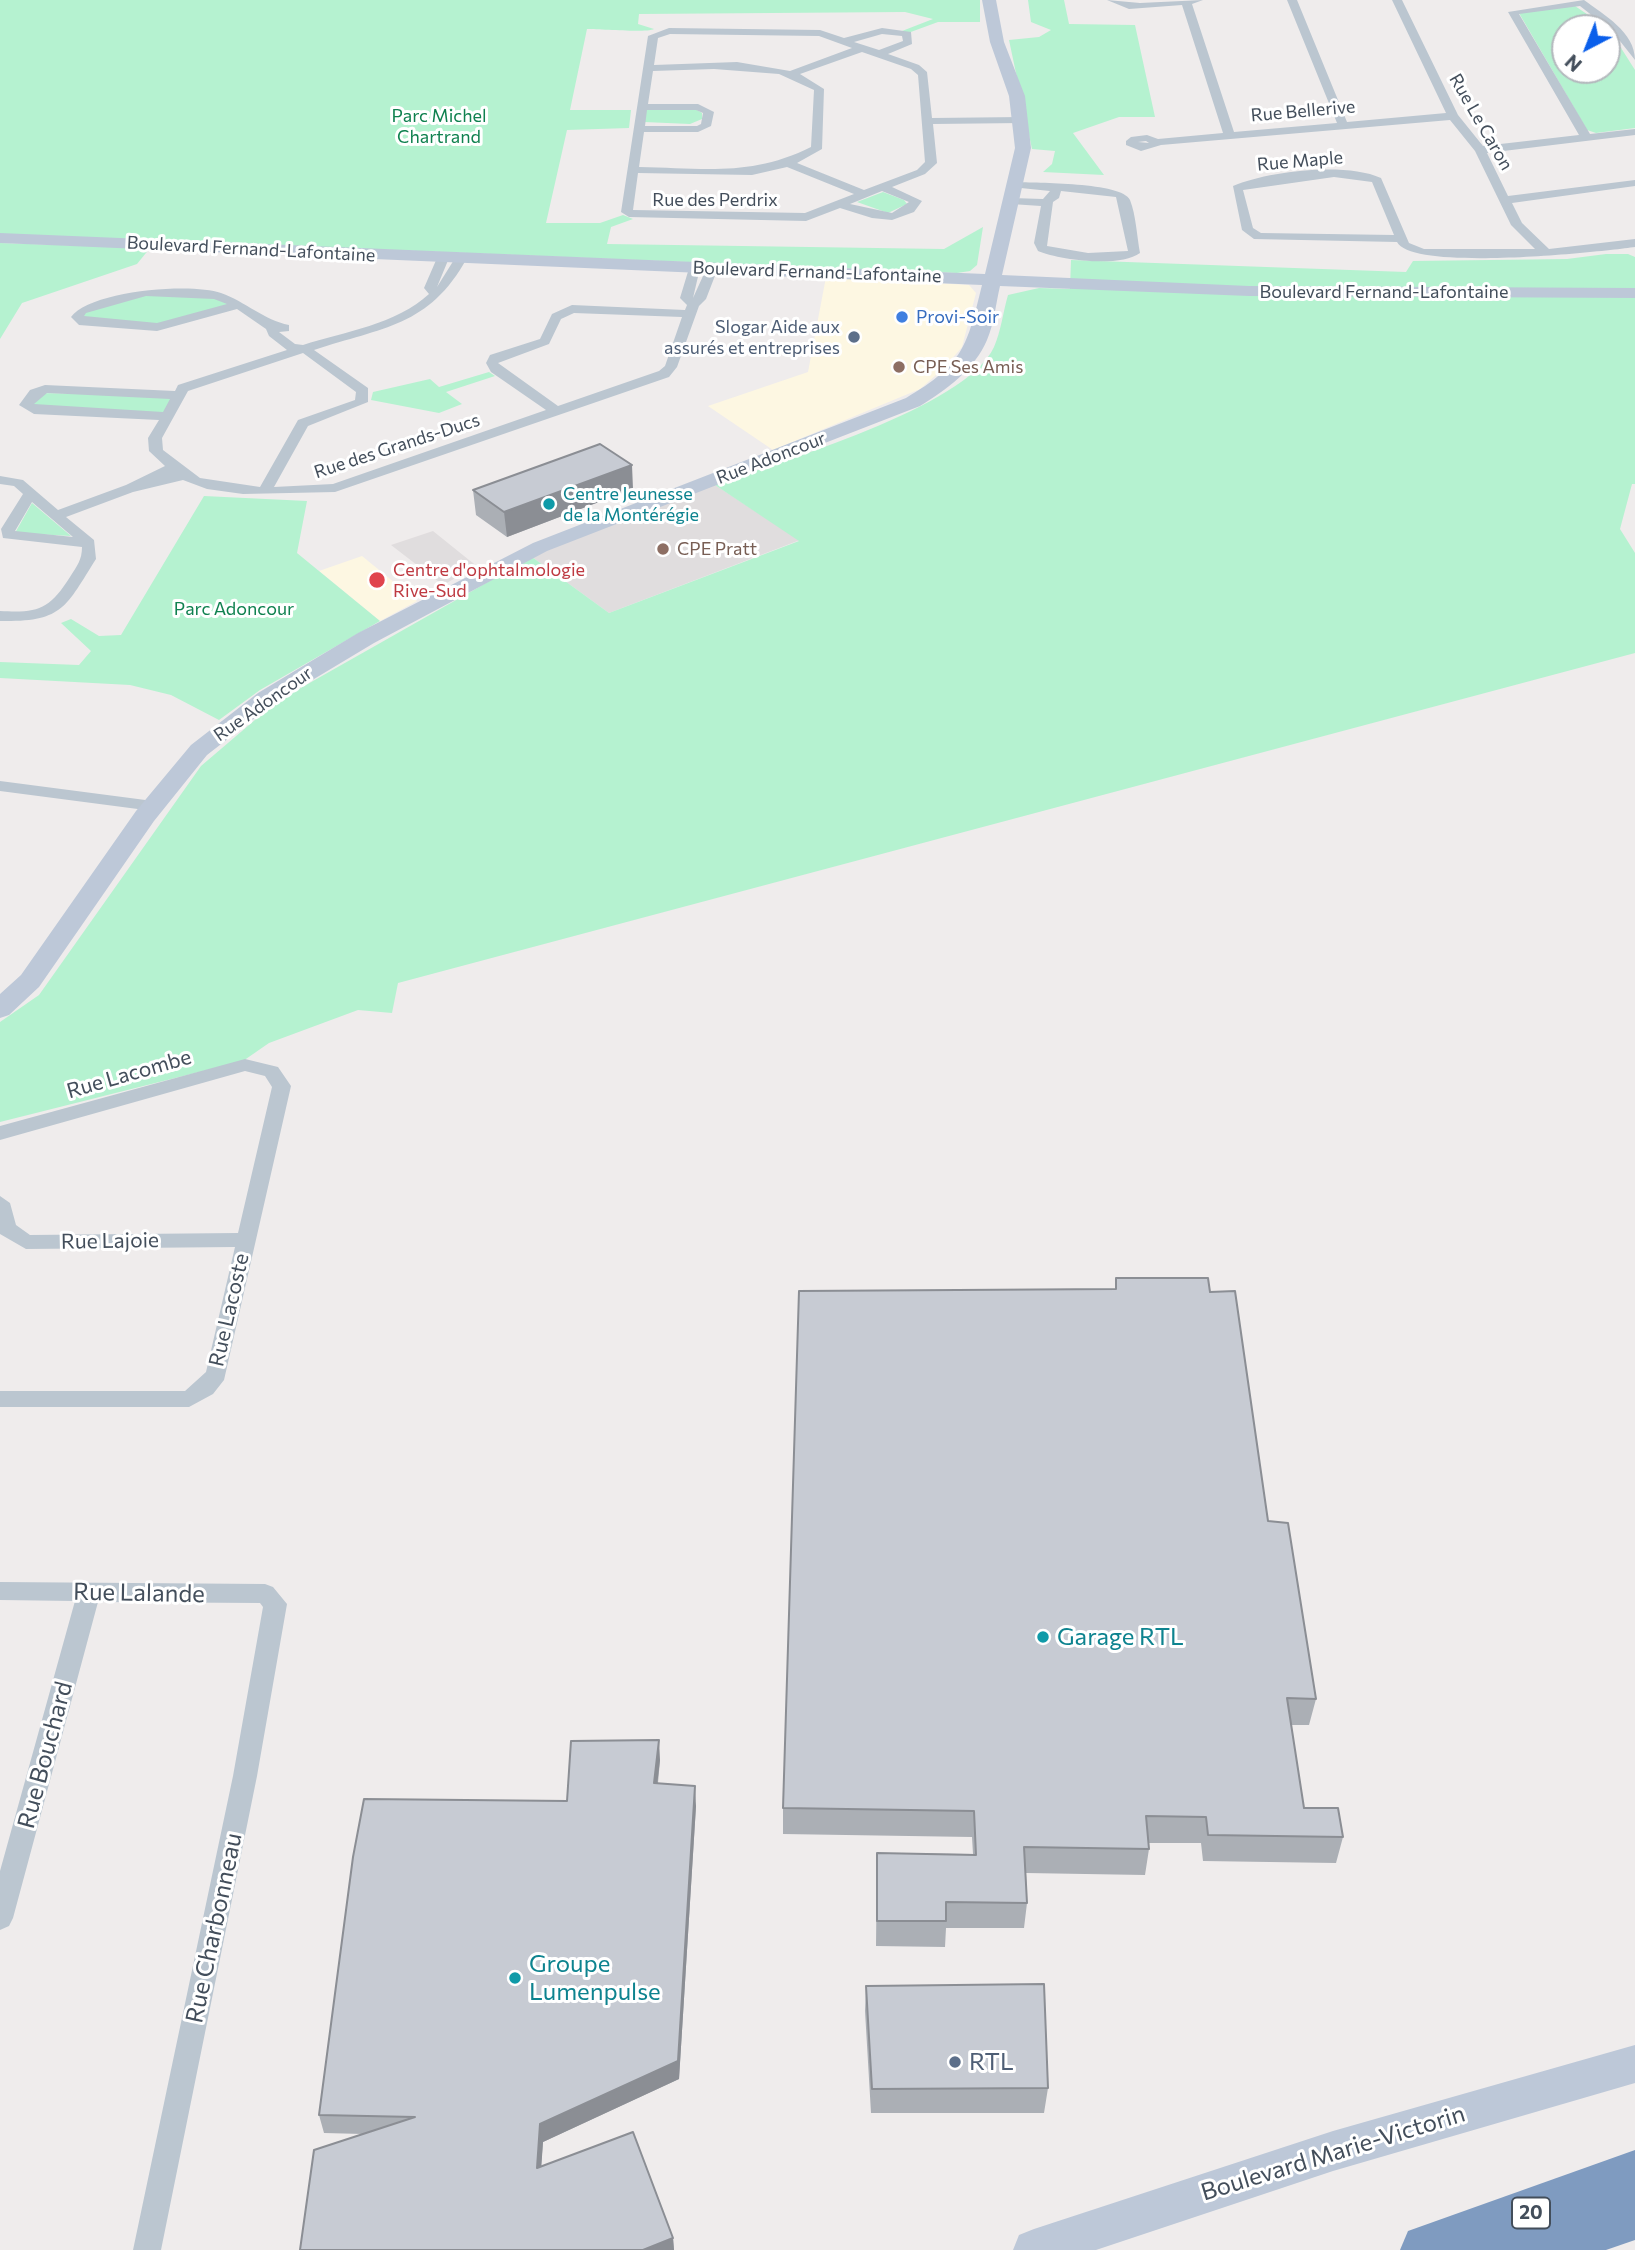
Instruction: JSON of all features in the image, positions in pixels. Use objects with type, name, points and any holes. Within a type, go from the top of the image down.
[{"type":"highway","name":"20","points":[[1427,2250],[1635,2177]]},
{"type":"highway","points":[[1527,2250],[1635,2213]]},
{"type":"street","name":"Rue Adoncour","points":[[0,1009],[30,981],[149,811],[199,750],[242,715],[297,678],[366,638],[540,547],[900,409],[939,388],[964,364],[978,340],[1023,148],[1021,118],[995,33],[989,0]]},
{"type":"street","points":[[1117,3],[1199,0]]},
{"type":"street","points":[[1292,0],[1343,125]]},
{"type":"street","name":"Rue Le Caron","points":[[1397,0],[1453,116],[1480,150],[1519,228],[1546,253]]},
{"type":"street","points":[[1186,1],[1230,136]]},
{"type":"street","points":[[1588,138],[1578,127],[1513,12],[1580,2],[1616,29],[1635,57]]},
{"type":"street","name":"Rue des Perdrix","points":[[802,31],[845,41],[915,67],[923,74],[931,163],[928,168],[843,205],[801,218],[642,217],[627,212],[653,36],[661,32],[802,31]]},
{"type":"street","name":"Rue des Perdrix","points":[[845,41],[882,31],[906,34],[908,42],[879,54]]},
{"type":"street","points":[[792,74],[862,48]]},
{"type":"street","points":[[633,170],[752,172],[788,163],[816,149],[820,89],[792,74],[771,68],[648,68]]},
{"type":"street","points":[[639,130],[698,129],[706,126],[709,112],[698,107],[642,107]]},
{"type":"street","name":"Rue Bellerive","points":[[1156,142],[1453,116]]},
{"type":"street","points":[[928,117],[1021,118]]},
{"type":"street","points":[[1480,150],[1635,132]]},
{"type":"street","points":[[788,163],[865,195]]},
{"type":"street","name":"Rue Maple","points":[[1401,239],[1258,236],[1248,230],[1237,188],[1249,183],[1365,174],[1377,180],[1407,248],[1422,253],[1546,253],[1635,243]]},
{"type":"street","points":[[1505,200],[1635,183]]},
{"type":"street","points":[[843,205],[879,218],[905,212],[912,208],[916,201],[883,188]]},
{"type":"street","points":[[1013,193],[1124,200],[1135,252],[1124,256],[1062,254],[1044,250],[1040,243],[1052,197]]},
{"type":"street","name":"Boulevard Fernand-Lafontaine","points":[[0,238],[1268,292],[1635,293]]},
{"type":"street","points":[[180,471],[156,451],[155,438],[183,388],[206,378],[405,316],[427,306],[443,289],[452,258]]},
{"type":"street","name":"Rue des Grands-Ducs","points":[[180,471],[194,481],[215,486],[313,492],[335,488],[664,374],[671,366],[691,309],[700,299],[703,268]]},
{"type":"street","points":[[239,305],[156,327],[83,322],[77,317],[82,310],[145,292],[216,295],[239,305],[272,327],[272,333],[291,347],[305,349],[363,391],[361,402],[303,423],[266,489]]},
{"type":"street","points":[[557,412],[496,369],[492,363],[495,358],[545,341],[556,317],[572,309],[691,309]]},
{"type":"street","points":[[165,416],[34,410],[26,405],[35,393],[45,389],[178,395]]},
{"type":"street","points":[[58,515],[180,471]]},
{"type":"street","points":[[0,480],[19,483],[89,543],[89,559],[55,608],[47,615],[29,618],[0,616]]},
{"type":"street","points":[[31,493],[8,529],[8,535],[89,543]]},
{"type":"street","points":[[0,786],[91,800],[101,806],[149,811]]},
{"type":"street","name":"Rue Lacombe","points":[[0,1133],[245,1065],[271,1071]]},
{"type":"street","name":"Rue Lacoste","points":[[0,1399],[189,1399],[205,1388],[216,1374],[282,1086],[271,1071]]},
{"type":"street","name":"Rue Lajoie","points":[[0,1203],[7,1229],[26,1242],[245,1240]]},
{"type":"street","name":"Rue Lalande","points":[[0,1591],[265,1594],[275,1604]]},
{"type":"street","name":"Rue Bouchard","points":[[0,1918],[89,1592]]},
{"type":"street","name":"Rue Charbonneau","points":[[147,2250],[245,1776],[275,1604]]},
{"type":"street","name":"Boulevard Marie-Victorin","points":[[1034,2250],[1333,2151],[1635,2064]]},
{"type":"shaded area","points":[[826,277],[969,285],[976,293],[962,347],[944,368],[920,389],[773,450],[708,406],[808,372]]},
{"type":"shaded area","name":"CPE Pratt","points":[[715,485],[800,540],[609,613],[532,557],[574,536]]},
{"type":"shaded area","points":[[433,531],[477,566],[443,585],[391,545]]},
{"type":"shaded area","points":[[362,556],[417,601],[380,621],[319,571]]},
{"type":"green space","name":"Parc Michel Chartrand","points":[[0,0],[980,0],[980,22],[938,22],[908,33],[902,31],[933,19],[905,12],[639,14],[638,24],[654,29],[587,29],[570,110],[631,110],[629,128],[567,130],[546,223],[600,223],[623,215],[633,219],[611,227],[607,244],[944,249],[983,227],[977,265],[970,271],[957,273],[0,234]]},
{"type":"green space","points":[[1028,0],[1064,0],[1069,24],[1135,25],[1155,117],[1119,117],[1073,133],[1104,175],[1043,172],[1052,164],[1055,151],[1032,149],[1009,40],[1039,37],[1051,30],[1031,22]]},
{"type":"green space","points":[[1575,6],[1587,14],[1551,14],[1551,68],[1519,13]]},
{"type":"green space","points":[[1621,48],[1635,70],[1635,128],[1596,133],[1587,130],[1560,84],[1621,84]]},
{"type":"green space","points":[[646,110],[697,110],[702,113],[702,119],[690,124],[644,122]]},
{"type":"green space","points":[[883,192],[904,200],[907,204],[888,213],[857,202]]},
{"type":"green space","points":[[0,243],[150,248],[137,264],[22,303],[0,339]]},
{"type":"green space","points":[[1628,254],[1635,257],[1635,484],[1632,484],[1620,529],[1635,553],[1635,653],[398,983],[392,1013],[358,1010],[269,1043],[243,1061],[0,1122],[0,1022],[39,995],[201,766],[276,702],[532,557],[609,613],[799,541],[715,485],[868,430],[947,391],[977,370],[994,347],[1008,295],[1039,288],[1070,289],[1071,260],[1406,272],[1413,261],[1567,259]]},
{"type":"green space","points":[[126,295],[216,295],[239,305],[176,324],[83,322],[82,310]]},
{"type":"green space","points":[[489,372],[495,376],[446,392],[462,404],[439,413],[371,400],[373,392],[430,379],[439,387]]},
{"type":"green space","points":[[35,393],[178,395],[165,416],[26,405]]},
{"type":"green space","name":"Parc Adoncour","points":[[204,496],[307,501],[297,553],[380,621],[260,690],[219,720],[171,695],[130,685],[0,678],[0,662],[79,665],[91,651],[61,623],[71,619],[99,636],[121,635]]},
{"type":"green space","points":[[32,503],[71,536],[15,533]]},
{"type":"building","points":[[600,444],[632,465],[504,512],[473,490]]},
{"type":"building","name":"Garage RTL","points":[[1116,1278],[1208,1278],[1210,1292],[1235,1291],[1268,1521],[1288,1523],[1316,1699],[1287,1698],[1304,1808],[1338,1808],[1343,1837],[1208,1835],[1206,1817],[1146,1816],[1149,1849],[1024,1847],[1027,1903],[946,1902],[946,1921],[877,1921],[877,1853],[976,1855],[974,1811],[783,1808],[799,1291],[1116,1289]]},
{"type":"building","name":"Groupe Lumenpulse","points":[[659,1740],[654,1783],[695,1786],[678,2061],[540,2124],[537,2168],[633,2132],[673,2238],[643,2250],[300,2250],[314,2150],[415,2117],[319,2115],[353,1857],[364,1799],[567,1801],[571,1741]]},
{"type":"building","name":"RTL","points":[[1044,1984],[1048,2088],[872,2089],[866,1986]]},
{"type":"place","name":"Provi-Soir","points":[[902,317]]},
{"type":"place","name":"Slogar Aide aux assurés et entreprises","points":[[854,337]]},
{"type":"place","name":"CPE Ses Amis","points":[[899,367]]},
{"type":"place","name":"Centre Jeunesse de la Montérégie","points":[[549,504]]},
{"type":"place","name":"CPE Pratt","points":[[663,549]]},
{"type":"place","name":"Centre d'ophtalmologie Rive-Sud","points":[[377,580]]},
{"type":"place","name":"Garage RTL","points":[[1043,1637]]},
{"type":"place","name":"Groupe Lumenpulse","points":[[515,1978]]},
{"type":"place","name":"RTL","points":[[955,2062]]}]
